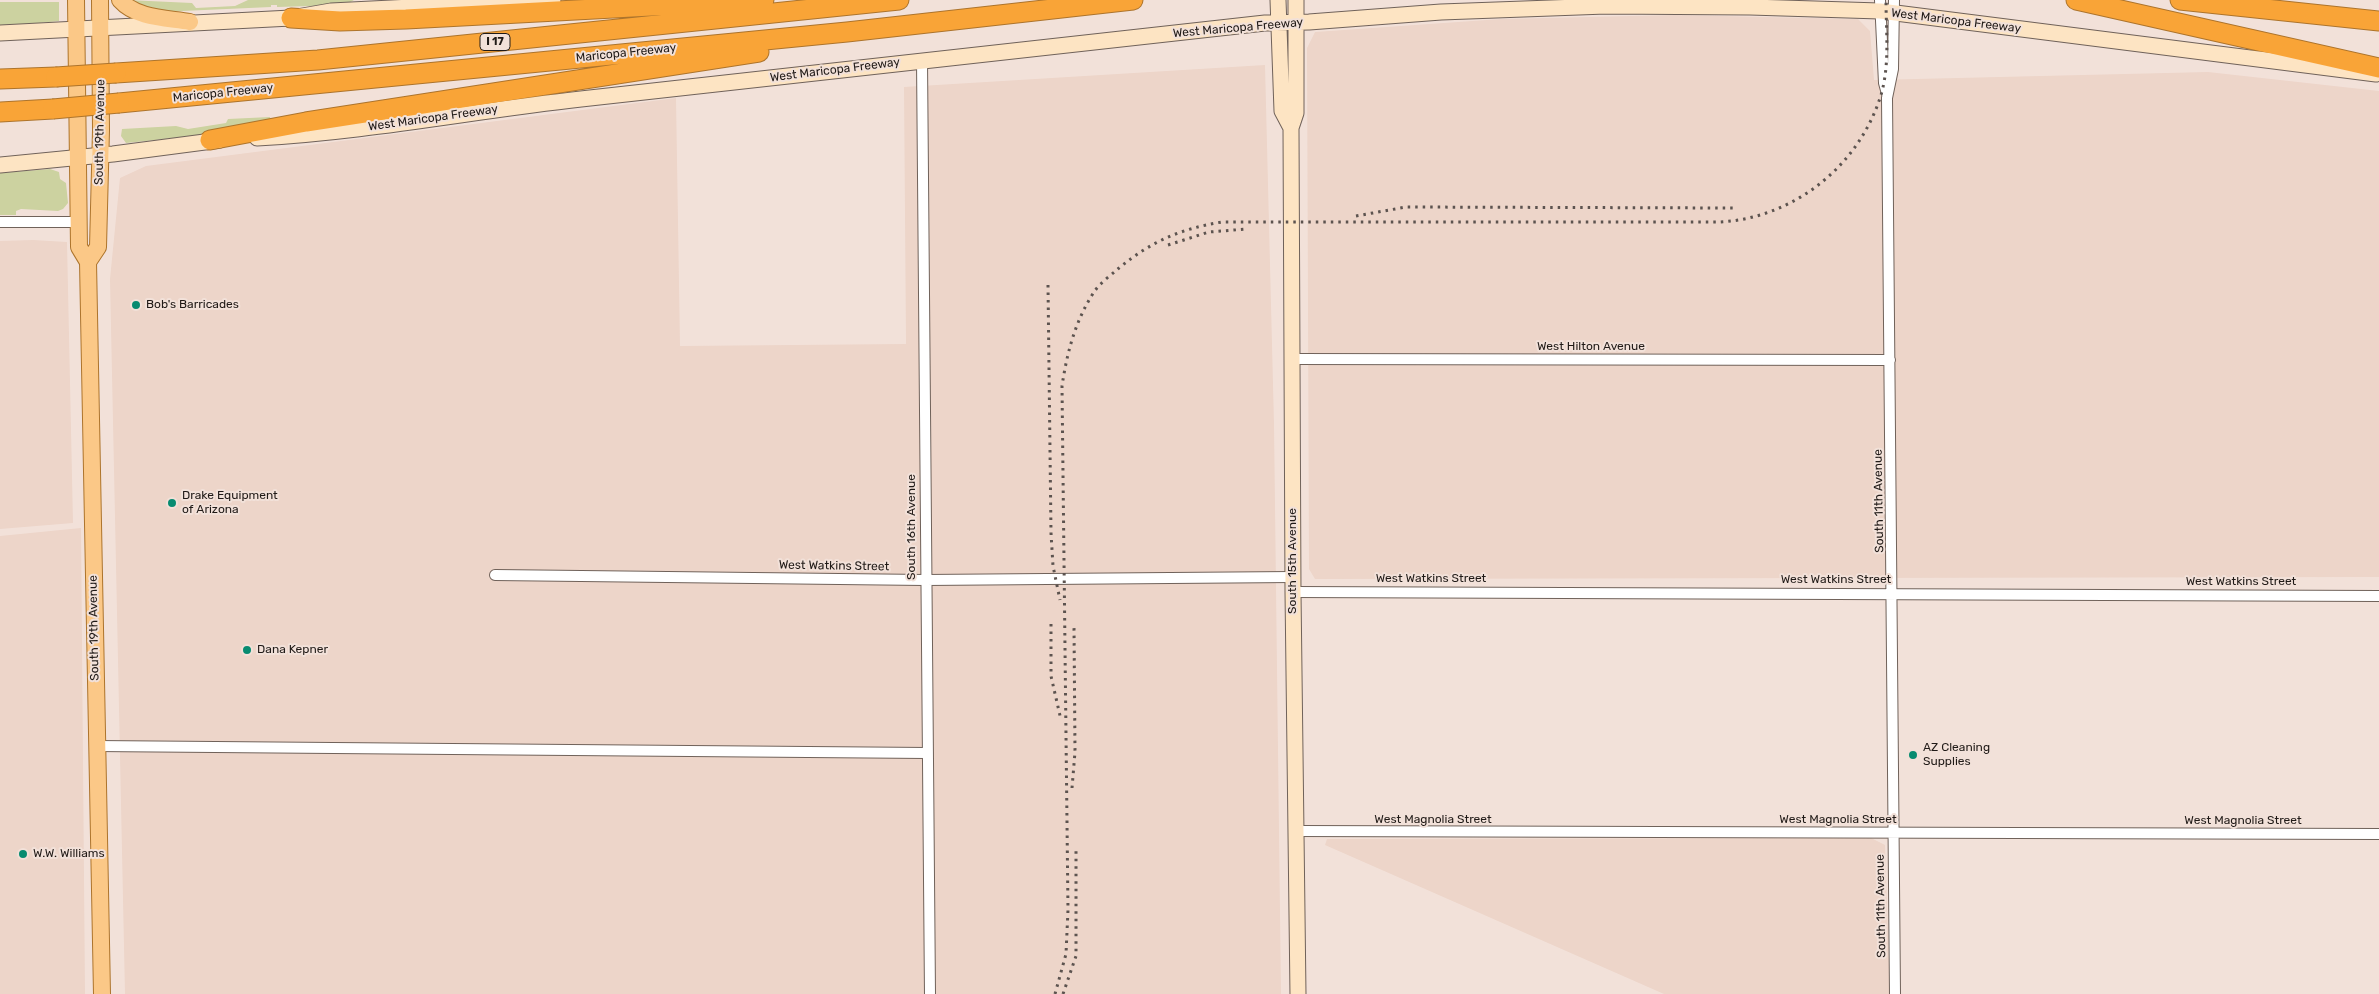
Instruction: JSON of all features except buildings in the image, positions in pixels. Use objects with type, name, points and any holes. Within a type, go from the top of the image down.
[{"type":"highway","points":[[291,18],[340,21],[406,19],[764,0]]},
{"type":"highway","name":"Maricopa Freeway","points":[[0,79],[318,60],[869,1],[899,0]]},
{"type":"highway","name":"Maricopa Freeway","points":[[0,112],[119,103],[847,32],[1133,0]]},
{"type":"highway","points":[[2076,0],[2379,68]]},
{"type":"highway","points":[[2180,0],[2379,21]]},
{"type":"highway","points":[[210,140],[288,125],[796,46],[847,32]]},
{"type":"main road","name":"South 19th Avenue","points":[[76,0],[79,247],[88,262],[102,994]]},
{"type":"main road","name":"South 19th Avenue","points":[[88,262],[98,247],[100,0]]},
{"type":"main road","points":[[120,0],[132,10],[143,14],[190,22]]},
{"type":"main road","points":[[0,33],[291,18],[331,10],[553,0]]},
{"type":"main road","name":"South 15th Avenue","points":[[1278,0],[1282,111],[1291,128]]},
{"type":"main road","name":"South 15th Avenue","points":[[1296,0],[1296,113],[1291,128],[1293,584],[1298,994]]},
{"type":"main road","name":"West Maricopa Freeway","points":[[0,165],[99,155],[210,140],[299,136],[532,105],[922,60],[1278,23],[1441,12],[1590,6],[1887,6],[2379,74]]},
{"type":"street","name":"South 11th Avenue","points":[[1887,6],[1884,83],[1888,98],[1895,994]]},
{"type":"street","name":"South 16th Avenue","points":[[922,60],[930,994]]},
{"type":"street","points":[[0,222],[79,222]]},
{"type":"street","name":"West Hilton Avenue","points":[[1293,359],[1890,360]]},
{"type":"street","name":"West Watkins Street","points":[[496,576],[1293,584],[1892,593],[2379,596]]},
{"type":"street","points":[[96,746],[927,753]]},
{"type":"street","name":"West Magnolia Street","points":[[1297,831],[2379,834]]},
{"type":"shaded area","points":[[1675,15],[1858,19],[1870,31],[1874,80],[2208,72],[2379,91],[2379,577],[1315,579],[1309,569],[1307,48],[1315,32],[1501,19]]},
{"type":"shaded area","points":[[1265,65],[1274,424],[1281,994],[125,994],[110,279],[120,178],[146,166],[676,98],[680,346],[906,344],[904,87]]},
{"type":"shaded area","points":[[0,241],[67,242],[73,523],[0,529]]},
{"type":"shaded area","points":[[81,528],[85,994],[0,994],[0,536]]},
{"type":"shaded area","points":[[1871,838],[1885,845],[1890,994],[1664,994],[1325,845],[1327,839]]},
{"type":"green space","points":[[127,0],[192,3],[196,8],[235,6],[248,0],[354,0],[345,5],[277,7],[277,5],[271,5],[271,7],[160,12]]},
{"type":"green space","points":[[0,2],[59,2],[59,21],[0,27]]},
{"type":"green space","points":[[270,117],[271,123],[195,136],[126,143],[121,136],[122,129],[176,126],[188,129],[226,123],[228,119]]},
{"type":"green space","points":[[50,169],[59,172],[60,179],[66,183],[68,203],[63,209],[58,211],[21,209],[16,211],[16,215],[0,215],[0,173]]},
{"type":"railway","points":[[1055,994],[1066,954],[1068,910],[1062,386],[1066,361],[1077,326],[1087,303],[1096,289],[1131,259],[1155,243],[1193,228],[1222,222],[1720,222],[1747,218],[1773,210],[1798,199],[1820,184],[1840,165],[1857,144],[1871,121],[1881,95],[1886,72],[1886,0]]},
{"type":"railway","points":[[1356,216],[1406,207],[1733,208]]},
{"type":"railway","points":[[1168,245],[1209,232],[1247,229]]},
{"type":"railway","points":[[1048,285],[1051,533],[1053,566],[1060,600]]},
{"type":"railway","points":[[1051,624],[1051,676],[1061,720]]},
{"type":"railway","points":[[1072,788],[1075,752],[1074,627]]},
{"type":"railway","points":[[1063,994],[1076,956],[1076,851]]},
{"type":"place","name":"Bob's Barricades","points":[[136,305]]},
{"type":"place","name":"Drake Equipment of Arizona","points":[[172,503]]},
{"type":"place","name":"Dana Kepner","points":[[247,650]]},
{"type":"place","name":"AZ Cleaning Supplies","points":[[1913,755]]},
{"type":"place","name":"W.W. Williams","points":[[23,854]]}]
